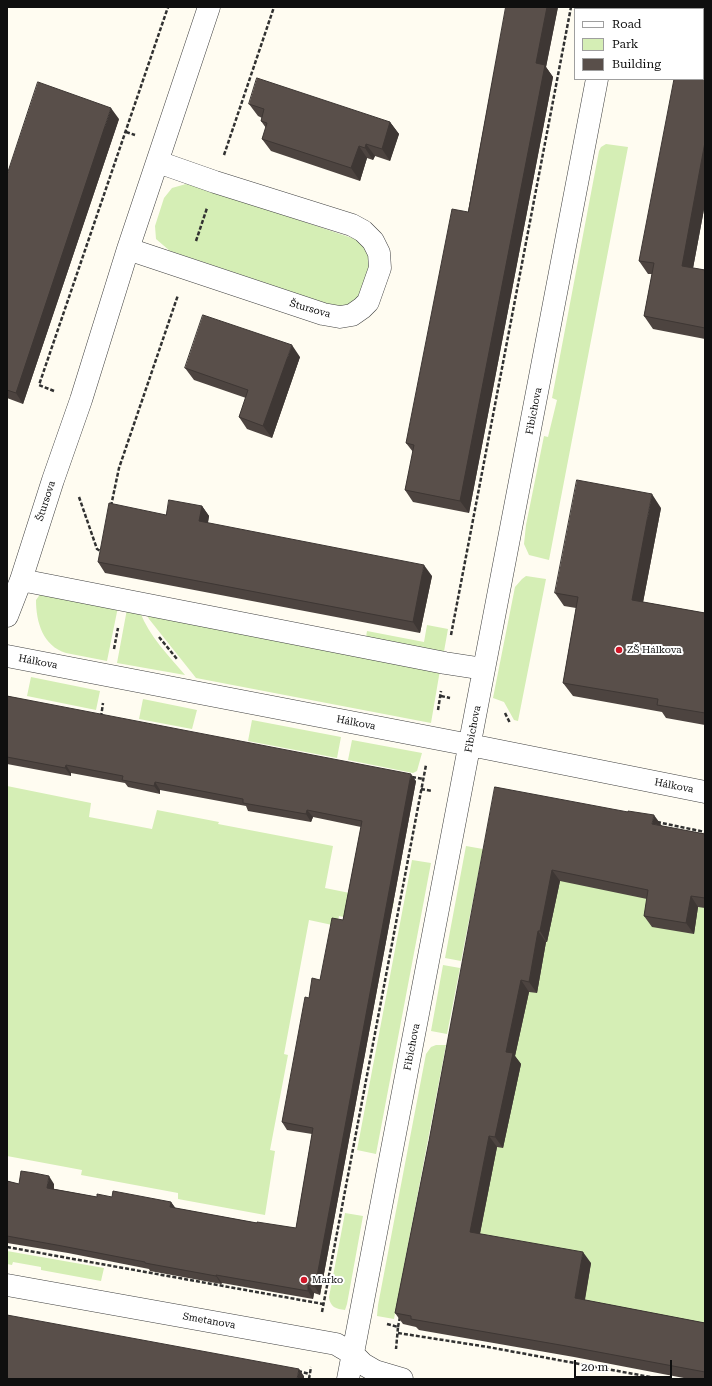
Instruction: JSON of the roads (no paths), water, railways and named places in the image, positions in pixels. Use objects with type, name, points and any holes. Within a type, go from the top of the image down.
[{"type":"street","name":"Štursova","points":[[7,616],[21,580],[53,480],[81,400],[128,249],[209,7]]},
{"type":"street","name":"Fibichova","points":[[348,1379],[597,80]]},
{"type":"street","name":"Štursova","points":[[128,249],[323,314],[340,317],[352,315],[368,302],[380,268],[378,253],[373,241],[363,231],[352,225],[215,182],[158,162]]},
{"type":"street","points":[[21,580],[445,663],[484,669]]},
{"type":"street","name":"Hálkova","points":[[7,656],[705,792]]},
{"type":"street","name":"Smetanova","points":[[7,1285],[336,1344],[353,1354],[363,1364],[375,1371],[402,1379]]},
{"type":"place","name":"ZŠ Hálkova","points":[[619,650]]},
{"type":"place","name":"Marko","points":[[304,1280]]}]
